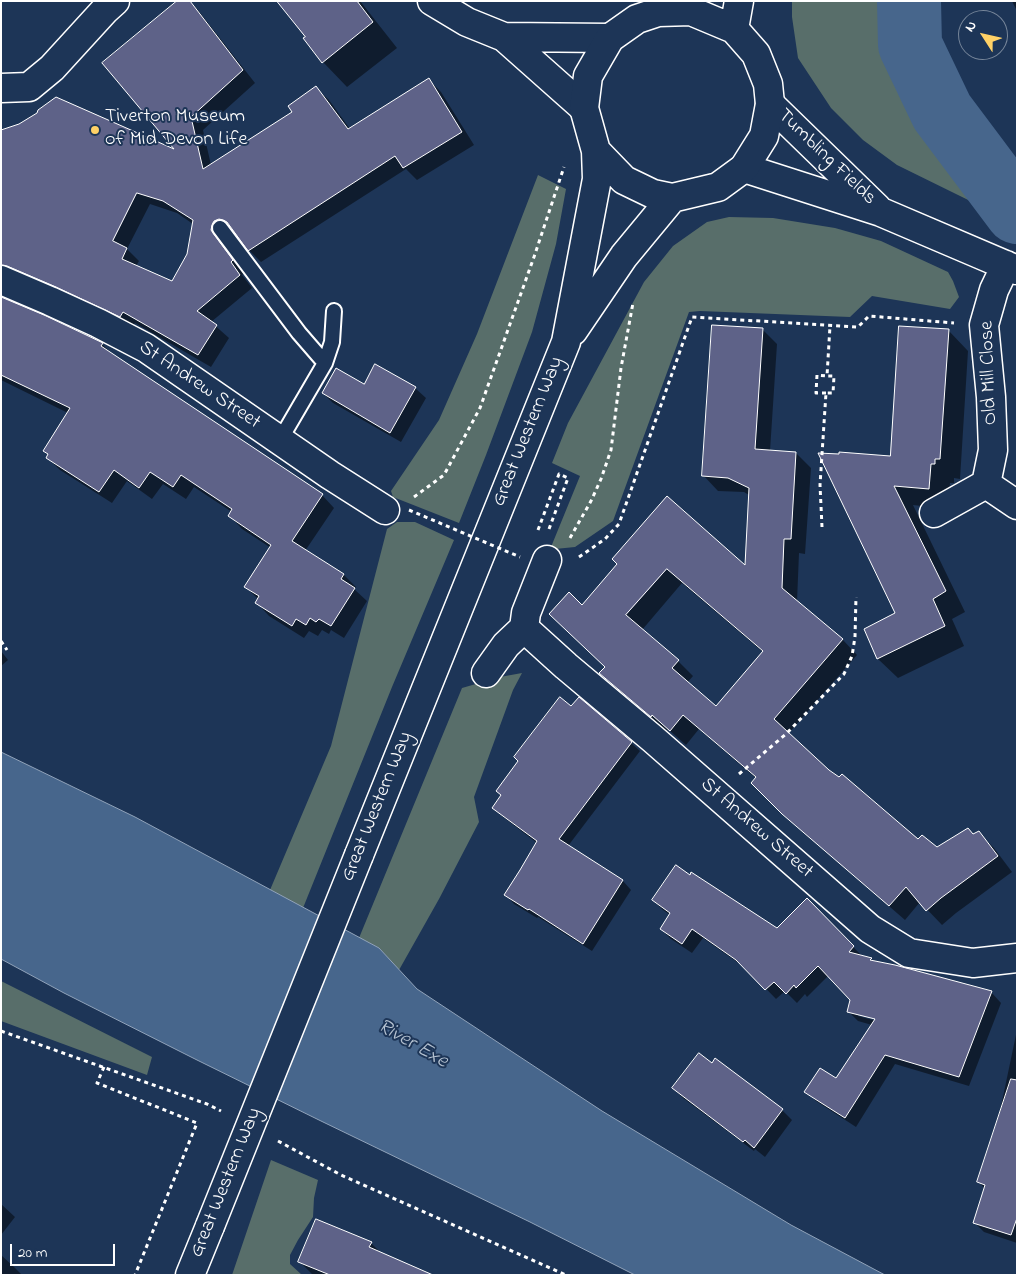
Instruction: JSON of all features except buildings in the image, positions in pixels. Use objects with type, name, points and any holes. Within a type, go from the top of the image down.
[{"type":"street","points":[[1,88],[29,87],[52,68],[115,1]]},
{"type":"street","points":[[432,1],[467,22],[504,37],[584,108]]},
{"type":"street","points":[[734,29],[739,1]]},
{"type":"street","points":[[566,342],[597,178],[596,151],[584,108],[588,76],[610,38],[637,19],[661,7],[690,11],[734,29],[756,54],[768,84],[770,104],[764,136],[744,168],[718,187],[672,198],[653,194],[624,180],[596,151]]},
{"type":"street","points":[[504,37],[610,38]]},
{"type":"street","name":"Tumbling Fields","points":[[770,104],[881,212]]},
{"type":"street","name":"Tumbling Fields","points":[[744,168],[881,212],[1011,268]]},
{"type":"street","points":[[566,342],[624,256],[672,198]]},
{"type":"street","name":"Old Mill Close","points":[[986,484],[994,450],[992,397],[984,325],[994,290],[1011,268]]},
{"type":"street","name":"St Andrew Street","points":[[1,280],[98,323],[146,348],[330,475],[397,510]]},
{"type":"street","name":"Great Western Way","points":[[191,1274],[566,342]]},
{"type":"street","points":[[934,513],[986,484],[1017,505]]},
{"type":"street","points":[[486,672],[506,645],[524,628],[537,560]]},
{"type":"street","name":"St Andrew Street","points":[[524,628],[870,929],[909,953],[973,963],[1017,958]]},
{"type":"lane","points":[[220,228],[325,363]]},
{"type":"lane","points":[[280,440],[325,363],[332,342],[334,310]]},
{"type":"path","points":[[412,499],[444,476],[480,408],[534,257],[562,167],[596,151]]},
{"type":"path","points":[[569,539],[591,501],[610,450],[621,368],[635,296]]},
{"type":"path","points":[[575,560],[605,539],[619,524],[692,317],[858,327],[870,316],[984,325]]},
{"type":"path","points":[[827,376],[830,326]]},
{"type":"path","points":[[817,375],[834,376],[834,393],[826,392],[816,393],[817,375]]},
{"type":"path","points":[[822,527],[820,485],[826,392]]},
{"type":"path","points":[[536,534],[559,474],[568,478],[549,529]]},
{"type":"path","points":[[397,510],[520,557],[537,560]]},
{"type":"path","points":[[717,795],[744,768],[786,734],[844,674],[852,656],[855,637],[856,597]]},
{"type":"path","points":[[1,641],[7,650]]},
{"type":"path","points":[[1,1031],[207,1104],[224,1113]]},
{"type":"path","points":[[104,1067],[97,1083],[197,1123],[135,1275]]},
{"type":"path","points":[[274,1139],[341,1175],[566,1275]]},
{"type":"green space","points":[[792,1],[922,1],[944,66],[946,96],[959,123],[979,140],[996,170],[1017,197],[1017,224],[897,165],[863,140],[831,108],[798,58],[792,17]]},
{"type":"green space","points":[[538,175],[566,189],[556,244],[532,332],[459,523],[393,497],[391,491],[439,420],[477,334]]},
{"type":"green space","points":[[729,217],[773,218],[835,228],[881,241],[948,272],[959,297],[950,309],[872,296],[850,317],[689,312],[613,521],[575,547],[555,549],[551,547],[580,476],[552,463],[568,423],[644,282],[673,246],[707,222]]},
{"type":"green space","points":[[397,522],[415,522],[454,540],[392,687],[303,908],[270,890],[331,746],[387,529]]},
{"type":"green space","points":[[522,673],[513,690],[474,797],[479,822],[399,970],[379,948],[359,938],[462,688]]},
{"type":"green space","points":[[1,981],[152,1057],[147,1075],[1,1021]]},
{"type":"green space","points":[[271,1160],[318,1180],[314,1198],[313,1217],[290,1255],[290,1264],[302,1275],[232,1275]]},
{"type":"water","name":"River Exe","points":[[1,752],[135,817],[379,948],[417,989],[602,1111],[791,1225],[885,1275],[635,1275],[197,1060],[1,959]]},
{"type":"waterway","points":[[909,1],[910,45],[942,112],[1017,212]]},
{"type":"place","name":"Tiverton Museum of Mid Devon Life","points":[[95,130]]}]
